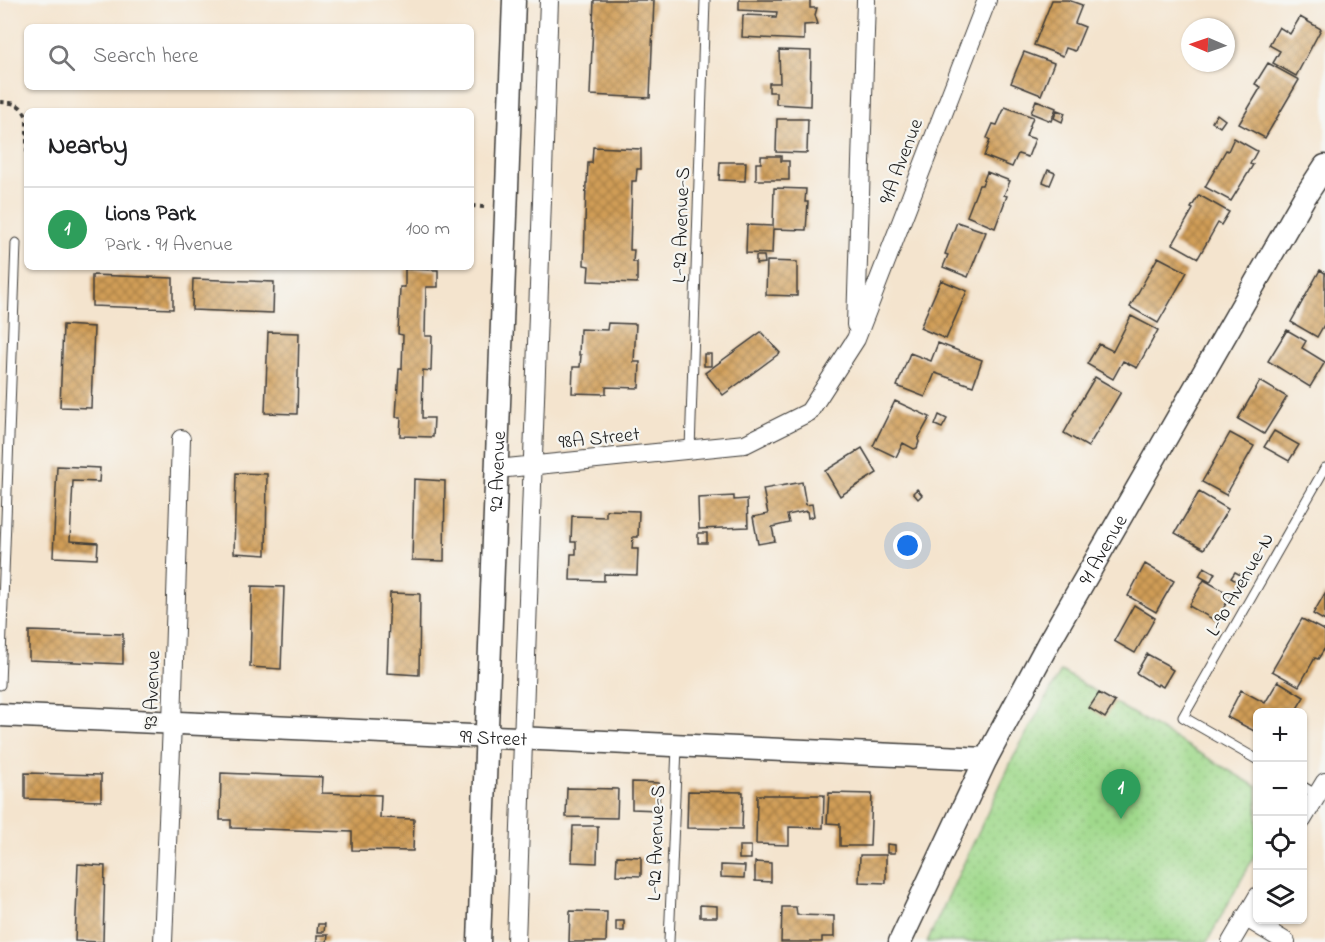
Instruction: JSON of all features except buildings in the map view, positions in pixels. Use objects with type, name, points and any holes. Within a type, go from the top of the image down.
[{"type":"street","name":"92 Avenue","points":[[479,942],[514,0]]},
{"type":"street","name":"92 Avenue","points":[[516,942],[549,0]]},
{"type":"street","name":"91A Avenue","points":[[856,339],[866,0]]},
{"type":"street","name":"91A Avenue","points":[[698,450],[745,444],[808,412],[856,339],[987,0]]},
{"type":"street","name":"91 Avenue","points":[[900,942],[986,759],[1056,630],[1325,166]]},
{"type":"street","name":"93 Avenue","points":[[163,942],[181,439]]},
{"type":"street","name":"98A Street","points":[[497,469],[698,450]]},
{"type":"street","name":"99 Street","points":[[0,715],[986,759]]},
{"type":"street","points":[[1304,816],[1315,788]]},
{"type":"street","points":[[1231,942],[1253,904]]},
{"type":"street","points":[[1245,917],[1286,942]]},
{"type":"lane","name":"L-92 Avenue-S","points":[[698,450],[705,0]]},
{"type":"lane","points":[[0,685],[16,243]]},
{"type":"lane","name":"L-90 Avenue-N","points":[[1253,758],[1183,717],[1325,468]]},
{"type":"lane","name":"L-92 Avenue-S","points":[[669,942],[677,745]]},
{"type":"path","points":[[0,102],[16,104],[24,111]]},
{"type":"path","points":[[474,206],[484,207]]},
{"type":"green space","points":[[1061,671],[1253,785],[1253,858],[1207,942],[927,942],[1013,758]]},
{"type":"place","name":"Lions Park","points":[[1121,819]]}]
